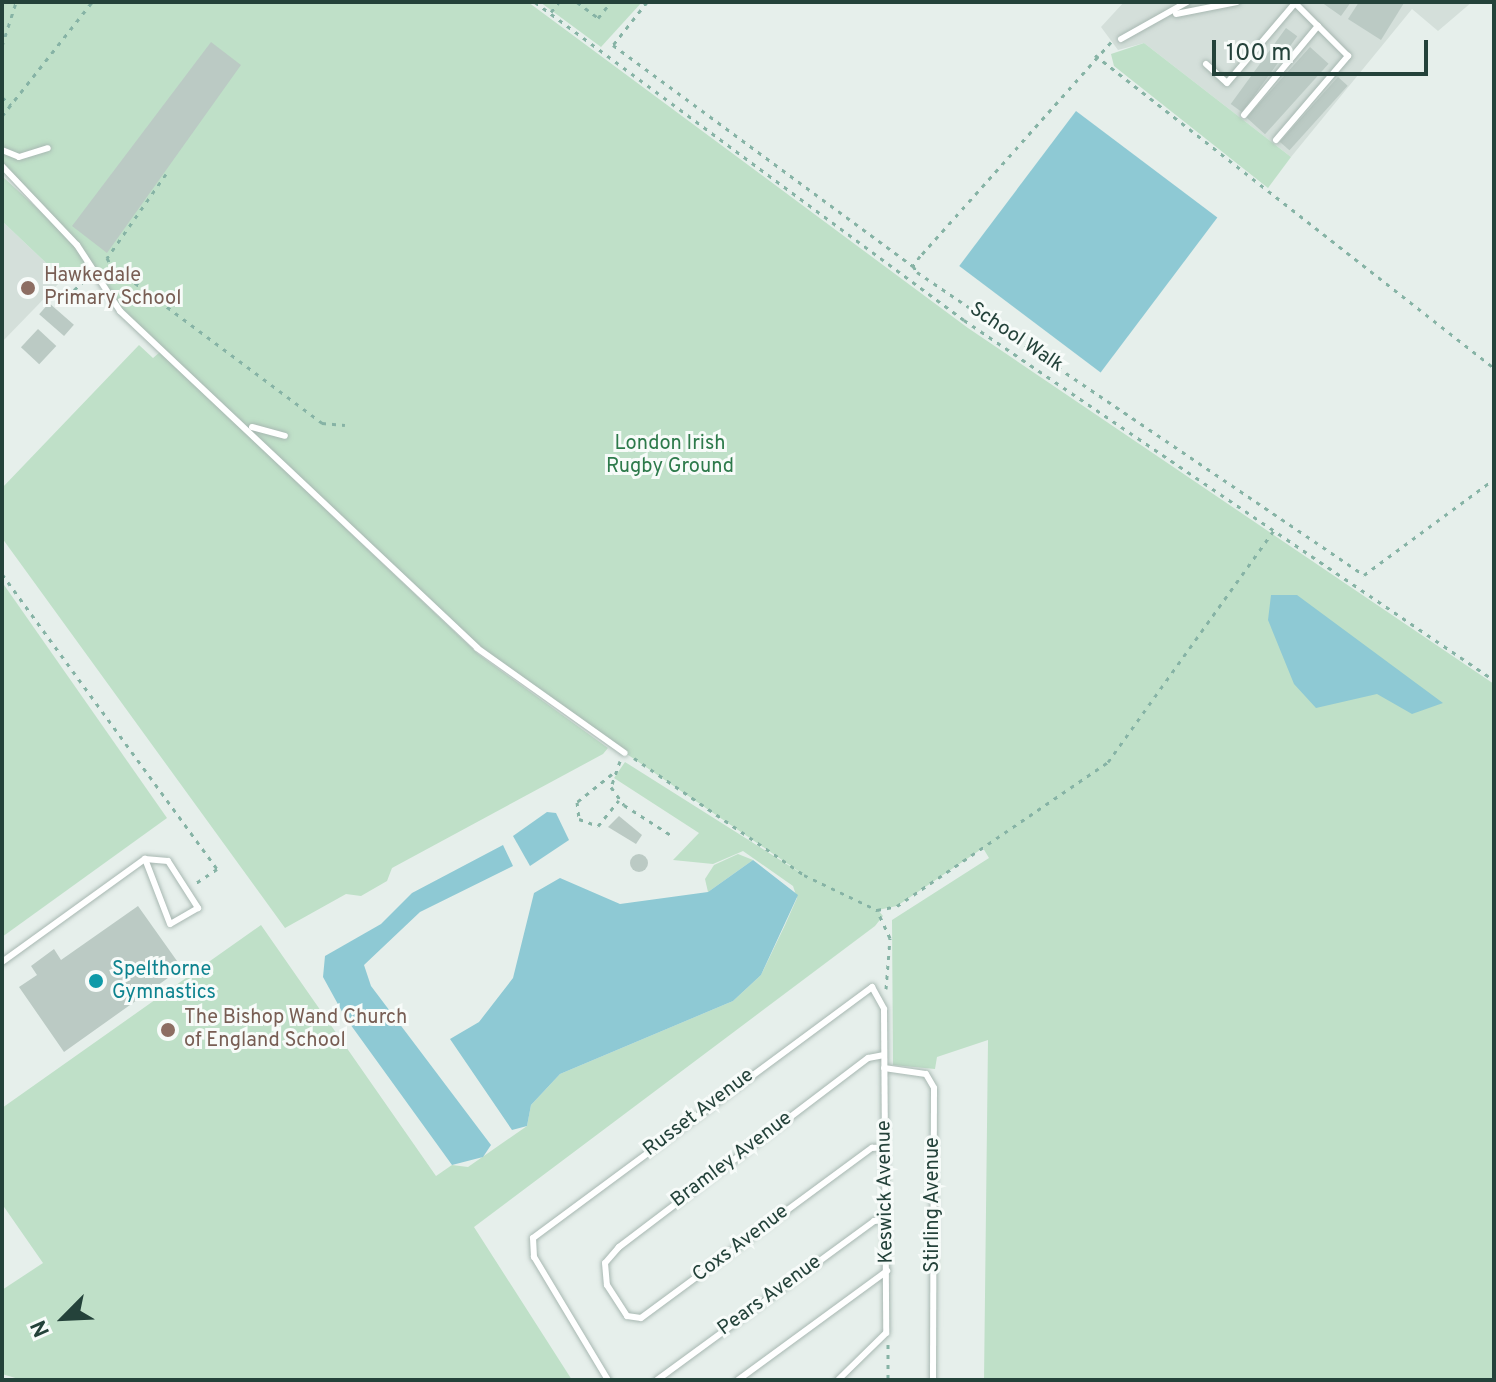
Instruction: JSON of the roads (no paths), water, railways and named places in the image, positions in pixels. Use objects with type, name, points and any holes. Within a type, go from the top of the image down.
[{"type":"lane","points":[[1176,14],[1187,2]]},
{"type":"lane","points":[[1121,39],[1176,14],[1237,2]]},
{"type":"lane","points":[[1206,64],[1227,83],[1295,2],[1348,56],[1276,140]]},
{"type":"lane","points":[[1244,115],[1318,26]]},
{"type":"lane","points":[[2,150],[19,157],[48,148]]},
{"type":"lane","points":[[2,166],[94,270],[120,311],[248,426],[495,664],[625,753]]},
{"type":"lane","points":[[248,426],[285,436]]},
{"type":"lane","points":[[2,962],[145,859],[168,861],[190,888],[198,908],[170,924],[145,859]]},
{"type":"lane","name":"Keswick Avenue","points":[[838,1380],[886,1333],[884,1009],[872,987]]},
{"type":"lane","name":"Russet Avenue","points":[[608,1380],[531,1246],[540,1232],[872,987]]},
{"type":"lane","name":"Bramley Avenue","points":[[607,1285],[605,1263],[619,1247],[868,1058],[884,1055]]},
{"type":"lane","name":"Stirling Avenue","points":[[884,1068],[926,1074],[934,1088],[933,1380]]},
{"type":"lane","name":"Coxs Avenue","points":[[607,1285],[627,1316],[641,1318],[872,1148],[885,1147]]},
{"type":"lane","name":"Pears Avenue","points":[[657,1380],[874,1221],[886,1220]]},
{"type":"lane","points":[[738,1380],[887,1271]]},
{"type":"water","points":[[1076,111],[1217,218],[1101,372],[959,266]]},
{"type":"water","points":[[1271,595],[1297,595],[1443,703],[1412,714],[1377,694],[1316,708],[1294,684],[1268,620]]},
{"type":"water","points":[[547,812],[556,813],[569,840],[530,866],[513,836]]},
{"type":"water","points":[[503,845],[513,866],[420,912],[364,965],[371,986],[491,1145],[483,1157],[452,1165],[345,1017],[323,977],[325,956],[381,924],[412,893]]},
{"type":"water","points":[[753,860],[798,895],[761,975],[733,1001],[560,1074],[531,1105],[527,1126],[512,1130],[450,1039],[479,1022],[513,978],[534,893],[560,878],[620,904],[708,892]]},
{"type":"place","name":"Hawkedale Primary School","points":[[28,288]]},
{"type":"place","name":"Spelthorne Gymnastics","points":[[96,981]]},
{"type":"place","name":"The Bishop Wand Church of England School","points":[[168,1030]]},
{"type":"park label","name":"London Irish Rugby Ground","points":[[670,456]]}]
